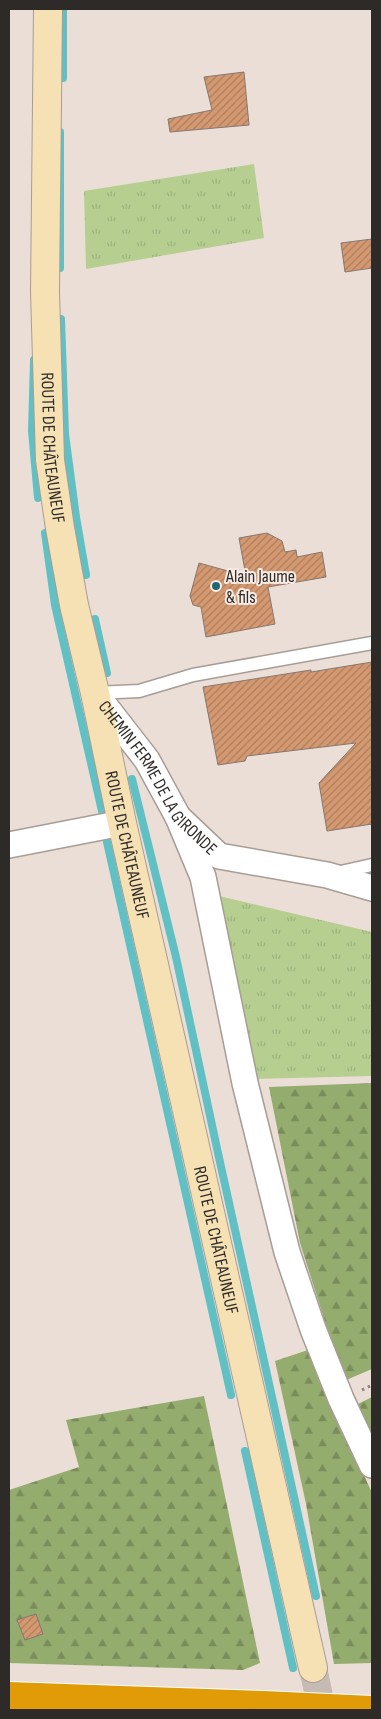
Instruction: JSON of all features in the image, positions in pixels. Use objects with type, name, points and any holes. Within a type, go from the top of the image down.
[{"type":"highway","points":[[9,1696],[372,1710]]},
{"type":"main road","name":"ROUTE DE CHÂTEAUNEUF","points":[[48,9],[46,292],[50,460],[60,528],[74,605],[95,693],[122,823],[313,1668]]},
{"type":"street","name":"CHEMIN FERME DE LA GIRONDE","points":[[95,693],[147,760],[178,817],[219,856],[327,876],[372,888]]},
{"type":"street","points":[[178,817],[203,877],[245,1083],[288,1252],[313,1329],[341,1399],[372,1465]]},
{"type":"street","points":[[9,845],[122,823]]},
{"type":"lane","points":[[95,693],[139,691],[193,675],[372,643]]},
{"type":"lane","points":[[327,876],[372,865]]},
{"type":"green space","points":[[254,164],[264,238],[86,269],[84,191]]},
{"type":"green space","points":[[219,896],[372,932],[372,1076],[253,1079]]},
{"type":"green space","points":[[372,1083],[372,1369],[344,1381],[300,1243],[269,1087]]},
{"type":"green space","points":[[308,1350],[372,1493],[372,1663],[334,1664],[306,1504],[275,1361]]},
{"type":"green space","points":[[204,1396],[260,1663],[243,1670],[9,1663],[9,1490],[79,1467],[66,1420]]},
{"type":"green space","points":[[372,1397],[372,1434],[356,1405]]},
{"type":"building","points":[[244,72],[249,125],[170,132],[168,119],[212,110],[204,77]]},
{"type":"building","points":[[372,239],[372,268],[345,272],[341,243]]},
{"type":"building","name":"Alain Jaume & fils","points":[[267,533],[282,541],[285,552],[296,550],[297,557],[322,552],[326,577],[268,587],[275,624],[206,637],[201,607],[193,605],[190,596],[199,563],[246,576],[239,538]]},
{"type":"building","points":[[372,662],[372,824],[327,831],[319,783],[356,743],[247,756],[245,761],[218,765],[203,687]]},
{"type":"building","points":[[36,1614],[43,1634],[25,1640],[17,1620]]},
{"type":"waterway","points":[[63,9],[63,78]]},
{"type":"waterway","points":[[60,132],[60,268]]},
{"type":"waterway","points":[[61,319],[65,434],[86,575]]},
{"type":"waterway","points":[[34,360],[32,431],[38,498]]},
{"type":"waterway","points":[[45,533],[55,605],[102,811]]},
{"type":"waterway","points":[[95,619],[107,673]]},
{"type":"waterway","points":[[132,779],[176,957],[316,1596]]},
{"type":"waterway","points":[[107,842],[231,1395]]},
{"type":"waterway","points":[[245,1451],[293,1668]]},
{"type":"tunnel","points":[[313,1668],[322,1710]]},
{"type":"place","name":"Alain Jaume & fils","points":[[216,586]]}]
